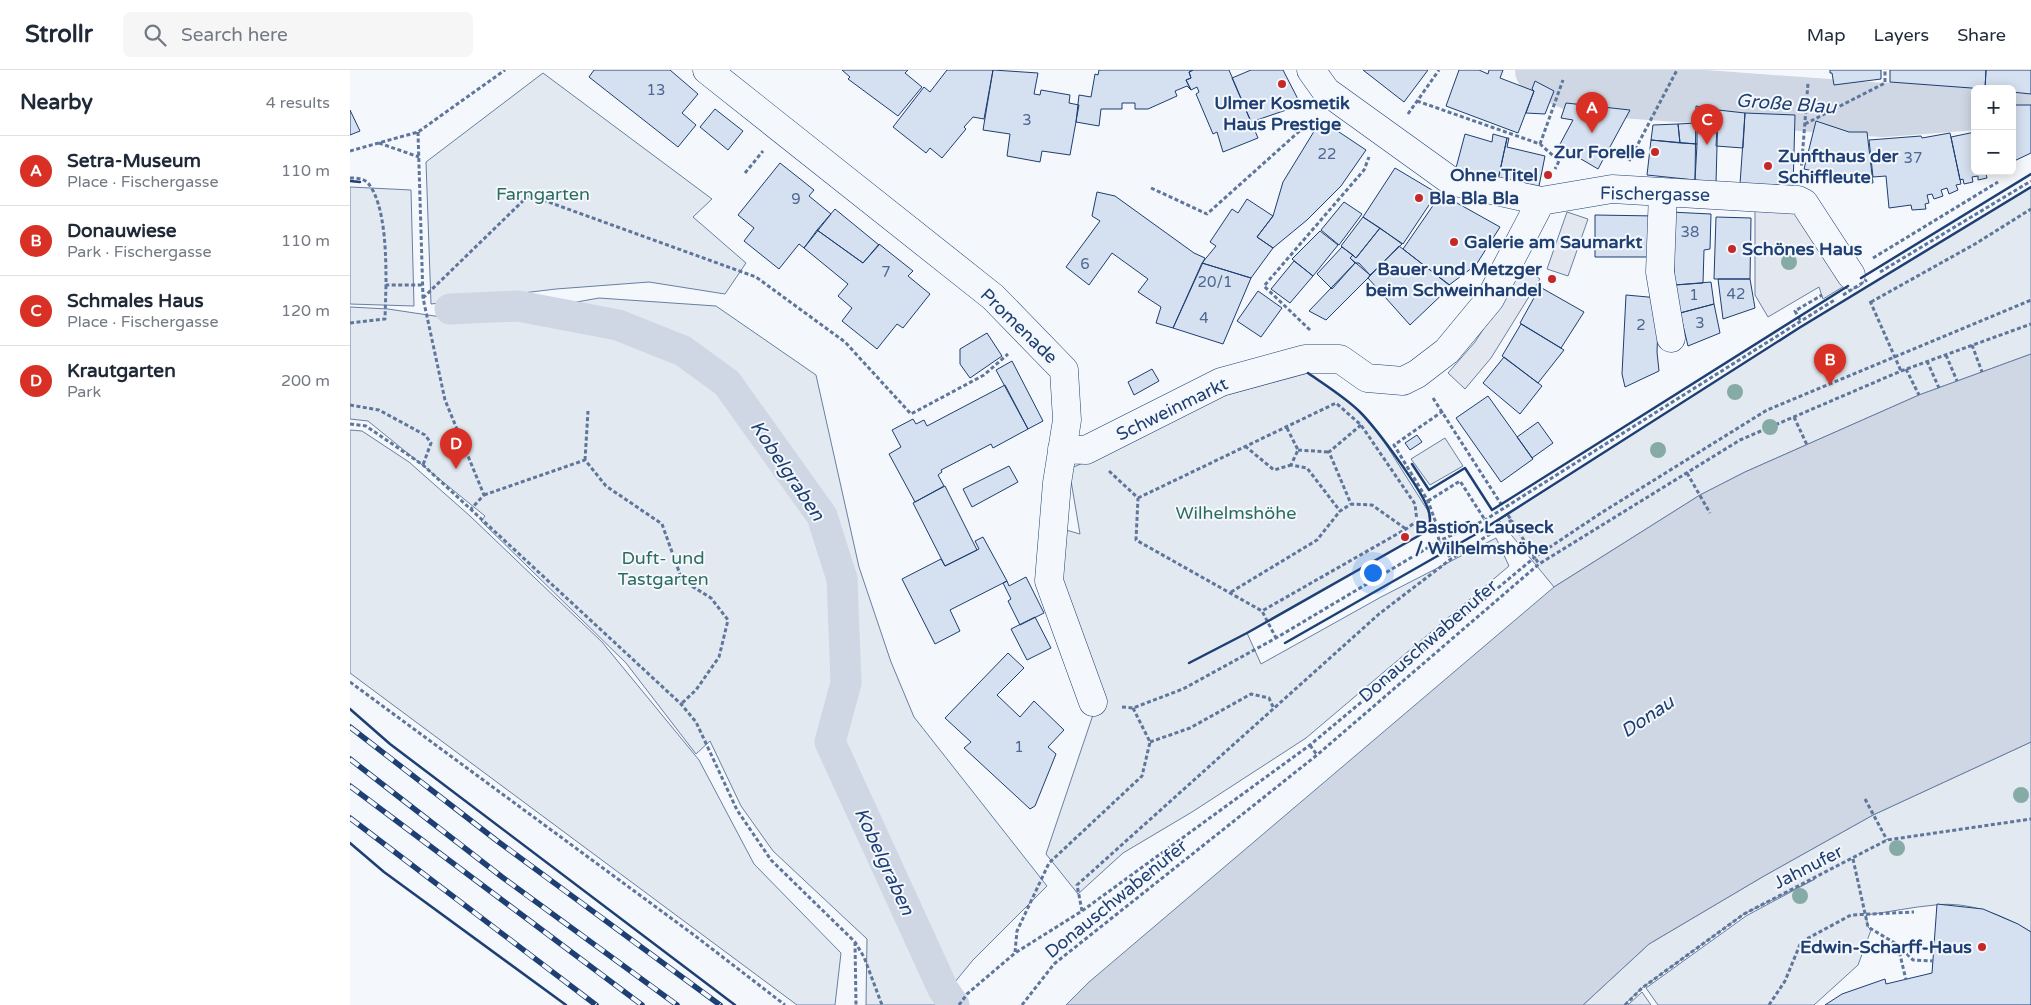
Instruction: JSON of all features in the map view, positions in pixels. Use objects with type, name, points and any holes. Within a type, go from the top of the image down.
[{"type":"street","name":"Promenade","points":[[707,70],[993,297],[1064,370],[1067,420],[1074,450],[1049,581],[1093,702]]},
{"type":"street","name":"Fischergasse","points":[[1318,80],[1451,180],[1541,201],[1612,189],[1798,200]]},
{"type":"street","points":[[1663,192],[1660,272],[1671,338]]},
{"type":"street","points":[[1798,200],[1804,203],[1856,284]]},
{"type":"street","points":[[1340,359],[1367,378],[1403,381],[1417,374],[1446,351],[1490,299],[1541,201]]},
{"type":"street","name":"Schweinmarkt","points":[[1074,450],[1221,382],[1305,359],[1340,359]]},
{"type":"path","points":[[350,151],[418,132],[505,70]]},
{"type":"path","points":[[1340,359],[1264,286],[1364,170],[1386,133],[1417,101],[1439,70]]},
{"type":"path","points":[[1612,189],[1676,70]]},
{"type":"path","points":[[1805,124],[1885,83],[1885,70]]},
{"type":"path","points":[[1151,188],[1207,214],[1313,118],[1318,80]]},
{"type":"path","points":[[1540,144],[1563,80]]},
{"type":"path","points":[[1798,200],[1808,83]]},
{"type":"path","points":[[1417,101],[1540,144],[1559,161],[1541,201]]},
{"type":"path","points":[[418,132],[423,298],[445,400],[484,495]]},
{"type":"path","points":[[380,143],[419,157]]},
{"type":"path","points":[[350,178],[360,178],[368,183],[377,205],[386,244],[386,319],[350,323]]},
{"type":"path","points":[[1015,953],[1017,932],[1049,863],[1142,776],[1150,742],[1133,708],[1183,689],[1276,638],[1439,541],[1485,520],[1856,284],[2031,181]]},
{"type":"path","points":[[1856,284],[1998,182]]},
{"type":"path","points":[[423,298],[529,195],[756,277],[845,342],[911,414],[984,376],[1031,334]]},
{"type":"path","points":[[1871,302],[1975,244],[2031,209]]},
{"type":"path","points":[[386,285],[423,284]]},
{"type":"path","points":[[1856,284],[1871,302],[1901,371]]},
{"type":"path","points":[[1800,320],[1795,311],[1822,295]]},
{"type":"path","points":[[959,1005],[967,994],[1015,953],[1082,911],[1310,745],[1535,557],[1767,410],[2031,300]]},
{"type":"path","name":"Donauschwabenufer","points":[[1022,1005],[1054,964],[1317,755],[1539,564],[1740,440],[1906,369],[2031,324]]},
{"type":"path","points":[[1972,345],[1982,372]]},
{"type":"path","points":[[1946,355],[1957,382]]},
{"type":"path","points":[[1927,361],[1939,388]]},
{"type":"path","points":[[1906,369],[1919,395]]},
{"type":"path","points":[[1417,374],[1501,504]]},
{"type":"path","points":[[1138,498],[1336,403],[1361,425],[1415,504],[1417,521],[1262,610]]},
{"type":"path","points":[[350,405],[380,410],[425,435],[431,443],[423,465]]},
{"type":"path","points":[[588,411],[585,460],[606,486],[662,524],[682,580],[711,598],[728,620],[719,657],[696,690],[681,704]]},
{"type":"path","points":[[1442,411],[1394,445],[1428,501],[1436,523],[1439,541],[1450,559]]},
{"type":"path","points":[[1794,417],[1807,445]]},
{"type":"path","points":[[350,424],[366,426],[423,465],[681,704],[696,722],[737,810],[771,860],[856,942],[864,957],[882,1005]]},
{"type":"path","points":[[1298,450],[1329,452],[1361,425]]},
{"type":"path","points":[[1287,428],[1298,450]]},
{"type":"path","points":[[1245,446],[1274,470],[1291,465],[1307,468],[1340,511]]},
{"type":"path","points":[[1074,450],[1138,498]]},
{"type":"path","points":[[1291,465],[1298,450]]},
{"type":"path","points":[[1329,452],[1351,504]]},
{"type":"path","points":[[471,508],[484,495],[585,460]]},
{"type":"path","points":[[1687,473],[1710,513]]},
{"type":"path","points":[[1428,501],[1460,481],[1485,520]]},
{"type":"path","points":[[1138,498],[1136,540],[1262,610],[1276,638]]},
{"type":"path","points":[[1230,592],[1317,540],[1340,511],[1351,504],[1372,505],[1406,529]]},
{"type":"path","points":[[1508,515],[1539,564]]},
{"type":"path","points":[[1082,911],[1077,885],[1379,614],[1450,559],[1512,520]]},
{"type":"path","points":[[350,682],[694,934],[785,1005]]},
{"type":"path","points":[[1150,742],[1190,728],[1251,694],[1269,698],[1274,710]]},
{"type":"path","points":[[1310,745],[1317,755]]},
{"type":"path","points":[[1865,799],[1887,840]]},
{"type":"path","name":"Jahnufer","points":[[1625,1005],[1642,988],[1744,914],[1887,840],[2031,819]]},
{"type":"path","points":[[1853,859],[1868,927],[1898,945],[1913,960],[1933,961]]},
{"type":"path","points":[[1769,1005],[1785,981],[1801,942],[1851,915],[1914,912]]},
{"type":"path","points":[[856,942],[856,1005]]},
{"type":"path","points":[[1898,945],[1906,980]]},
{"type":"green space","name":"Farngarten","points":[[543,73],[712,199],[693,217],[746,263],[725,294],[649,282],[556,289],[431,304],[426,162]]},
{"type":"green space","points":[[350,187],[411,190],[414,306],[350,304]]},
{"type":"green space","points":[[2031,187],[2031,354],[1919,395],[1745,472],[1700,495],[1554,587],[1499,520],[1799,328]]},
{"type":"green space","name":"Duft- und Tastgarten","points":[[599,298],[716,306],[816,375],[859,567],[891,662],[914,717],[1047,886],[973,960],[936,1005],[866,1005],[867,939],[773,851],[741,806],[710,741],[696,754],[626,663],[481,521],[485,516],[368,421],[350,419],[350,307],[388,309],[448,318],[526,311]]},
{"type":"green space","name":"Wilhelmshöhe","points":[[1308,373],[1359,410],[1378,432],[1428,511],[1430,523],[1427,531],[1247,633],[1261,664],[1381,597],[1496,538],[1509,566],[1306,738],[1192,812],[1123,853],[1078,894],[1046,854],[1099,697],[1055,580],[1059,528],[1080,534],[1069,469],[1127,444],[1223,396]]},
{"type":"green space","points":[[350,430],[362,431],[409,462],[470,516],[602,642],[699,760],[754,864],[841,953],[835,1005],[797,1005],[350,673]]},
{"type":"green space","points":[[1445,438],[1463,466],[1430,485],[1411,459]]},
{"type":"green space","points":[[2031,742],[2031,932],[1997,915],[1960,905],[1926,906],[1866,915],[1868,927],[1871,930],[1858,965],[1814,1005],[1658,1005],[1646,988],[1746,916],[1815,879],[1744,914],[1642,988],[1624,1005],[1583,1005],[1649,944],[1764,876],[1873,815]]},
{"type":"green space","points":[[1642,992],[1651,1005],[1628,1005]]},
{"type":"shaded area","points":[[1755,198],[1798,200],[1854,280],[1823,299],[1819,287],[1768,317],[1755,295]]},
{"type":"shaded area","points":[[1567,212],[1588,219],[1568,276],[1547,269]]},
{"type":"shaded area","points":[[1523,267],[1540,279],[1491,358],[1465,389],[1448,373],[1475,342]]},
{"type":"water","name":"Donau","points":[[2031,354],[2031,742],[1873,815],[1764,876],[1649,944],[1583,1005],[1066,1005],[1089,982],[1554,587],[1700,495],[1745,472],[1919,395]]},
{"type":"building","points":[[594,70],[670,70],[698,94],[682,113],[696,125],[678,147],[589,77]]},
{"type":"building","points":[[842,70],[908,70],[905,73],[922,87],[898,116],[848,79],[850,77]]},
{"type":"building","points":[[947,70],[993,70],[984,119],[973,117],[964,127],[966,129],[942,158],[930,148],[926,153],[893,127],[924,87],[930,92]]},
{"type":"building","points":[[993,70],[1038,73],[1034,94],[1040,95],[1041,90],[1070,95],[1069,103],[1079,105],[1070,155],[1042,151],[1040,162],[1007,156],[1010,134],[983,130]]},
{"type":"building","points":[[1099,70],[1193,70],[1189,72],[1191,78],[1186,80],[1191,90],[1187,86],[1175,91],[1177,96],[1148,109],[1135,109],[1135,103],[1122,103],[1122,109],[1101,109],[1099,126],[1076,122],[1079,95],[1091,97],[1095,74],[1098,75]]},
{"type":"building","points":[[1193,70],[1229,70],[1258,138],[1223,152],[1217,132],[1213,134],[1196,94],[1199,92],[1197,87],[1191,90],[1186,80],[1191,78],[1189,72]]},
{"type":"building","points":[[1251,70],[1283,70],[1301,105],[1251,122],[1232,78]]},
{"type":"building","points":[[1363,70],[1428,70],[1404,102]]},
{"type":"building","points":[[1459,70],[1479,70],[1488,74],[1489,70],[1503,70],[1500,78],[1534,91],[1518,133],[1446,106]]},
{"type":"building","points":[[1830,70],[1881,70],[1881,79],[1834,85]]},
{"type":"building","points":[[1890,70],[1986,70],[1985,85],[1971,85],[1971,88],[1890,82]]},
{"type":"building","points":[[1986,70],[2031,70],[2031,94],[2016,92],[2016,85],[1985,85]]},
{"type":"building","points":[[1535,81],[1554,91],[1545,114],[1526,113],[1534,91],[1532,89]]},
{"type":"building","points":[[1566,103],[1630,110],[1598,169],[1559,146],[1573,120],[1561,118]]},
{"type":"building","points":[[2016,105],[2031,105],[2031,153],[2016,160]]},
{"type":"building","points":[[1696,106],[1718,110],[1716,183],[1695,180]]},
{"type":"building","points":[[715,109],[743,131],[728,150],[700,127]]},
{"type":"building","points":[[350,110],[360,131],[350,135]]},
{"type":"building","points":[[1718,110],[1745,113],[1743,148],[1716,146]]},
{"type":"building","name":"Zunfthaus der Schiffleute","points":[[1745,113],[1795,115],[1793,189],[1786,188],[1786,185],[1740,184]]},
{"type":"building","points":[[1321,120],[1366,150],[1341,186],[1307,220],[1273,248],[1257,237],[1273,216],[1283,182]]},
{"type":"building","points":[[1816,121],[1849,132],[1867,132],[1873,183],[1854,181],[1842,177],[1842,180],[1833,179],[1834,175],[1804,169]]},
{"type":"building","points":[[1697,123],[1697,144],[1680,143],[1678,124]]},
{"type":"building","points":[[1678,124],[1680,143],[1651,140],[1653,125]]},
{"type":"building","points":[[1950,133],[1961,184],[1956,185],[1958,190],[1949,194],[1947,188],[1941,190],[1943,196],[1934,199],[1932,194],[1927,195],[1929,203],[1925,204],[1926,209],[1912,210],[1911,205],[1889,208],[1886,176],[1873,177],[1869,140],[1921,136],[1922,138]]},
{"type":"building","points":[[1971,133],[1971,175],[1986,175],[1987,178],[1978,180],[1978,176],[1972,177],[1973,182],[1964,184],[1963,179],[1960,180],[1951,137]]},
{"type":"building","points":[[1465,134],[1492,142],[1493,134],[1507,138],[1498,180],[1456,168]]},
{"type":"building","points":[[1507,138],[1509,138],[1507,147],[1545,156],[1538,191],[1498,180]]},
{"type":"building","points":[[1651,140],[1697,144],[1695,180],[1647,175]]},
{"type":"building","points":[[780,163],[814,190],[809,196],[831,214],[804,248],[799,244],[779,269],[744,241],[754,228],[738,215]]},
{"type":"building","points":[[1395,168],[1437,193],[1403,244],[1363,217]]},
{"type":"building","points":[[1097,192],[1115,196],[1194,253],[1205,258],[1173,328],[1156,323],[1161,307],[1138,292],[1148,279],[1112,253],[1089,285],[1066,267],[1100,221],[1092,216]]},
{"type":"building","points":[[1441,194],[1500,227],[1476,265],[1449,285],[1403,249]]},
{"type":"building","points":[[1247,199],[1273,216],[1257,237],[1273,248],[1251,278],[1202,263],[1216,246],[1210,242],[1232,209],[1238,213]]},
{"type":"building","points":[[1344,202],[1362,214],[1339,245],[1321,230]]},
{"type":"building","points":[[835,209],[879,245],[863,263],[817,230]]},
{"type":"building","points":[[1670,212],[1711,214],[1710,249],[1704,250],[1703,283],[1675,285]]},
{"type":"building","points":[[1595,215],[1656,216],[1656,257],[1595,257]]},
{"type":"building","points":[[1363,217],[1380,228],[1356,258],[1341,246]]},
{"type":"building","name":"Schönes Haus","points":[[1716,217],[1751,218],[1750,279],[1714,279]]},
{"type":"building","points":[[1380,228],[1402,244],[1370,275],[1350,258],[1353,255],[1356,258]]},
{"type":"building","points":[[817,230],[863,263],[879,244],[913,271],[908,276],[930,294],[903,328],[897,324],[877,349],[842,321],[852,308],[838,296],[848,284],[804,248]]},
{"type":"building","points":[[1320,231],[1338,245],[1313,276],[1292,259]]},
{"type":"building","points":[[1399,246],[1451,286],[1410,325],[1368,278]]},
{"type":"building","points":[[1342,247],[1353,255],[1350,258],[1355,263],[1332,289],[1317,274]]},
{"type":"building","points":[[1294,261],[1313,276],[1290,303],[1271,289]]},
{"type":"building","points":[[1202,263],[1251,278],[1223,344],[1173,328]]},
{"type":"building","points":[[1355,263],[1359,263],[1370,275],[1368,278],[1326,320],[1309,311]]},
{"type":"building","points":[[1718,279],[1750,279],[1755,308],[1723,319]]},
{"type":"building","points":[[1711,282],[1714,304],[1680,313],[1675,285]]},
{"type":"building","points":[[1540,287],[1584,312],[1561,348],[1520,323]]},
{"type":"building","points":[[1258,291],[1282,308],[1261,337],[1237,321]]},
{"type":"building","points":[[1626,295],[1659,298],[1657,352],[1659,371],[1625,387],[1622,374]]},
{"type":"building","points":[[1714,304],[1720,333],[1688,346],[1680,313]]},
{"type":"building","points":[[1521,324],[1564,350],[1538,383],[1502,356]]},
{"type":"building","points":[[987,333],[1002,356],[970,378],[960,364],[960,349]]},
{"type":"building","points":[[1504,357],[1542,386],[1520,414],[1483,383]]},
{"type":"building","points":[[1012,361],[1043,421],[1028,429],[996,370]]},
{"type":"building","points":[[1152,369],[1159,381],[1134,395],[1128,382]]},
{"type":"building","points":[[1005,385],[1028,429],[993,448],[991,444],[941,470],[942,472],[938,475],[944,486],[915,502],[889,454],[901,447],[892,430],[913,419],[916,424],[924,420],[927,426]]},
{"type":"building","points":[[1488,396],[1533,459],[1501,482],[1456,418]]},
{"type":"building","points":[[1538,422],[1553,443],[1532,458],[1517,437]]},
{"type":"building","points":[[1417,435],[1422,442],[1410,450],[1405,443]]},
{"type":"building","points":[[1009,466],[1018,482],[972,507],[963,489]]},
{"type":"building","points":[[945,486],[977,550],[945,566],[913,503]]},
{"type":"building","points":[[983,537],[1007,581],[950,610],[960,631],[935,644],[902,579],[941,559],[945,566],[979,549],[975,541]]},
{"type":"building","points":[[1026,577],[1044,613],[1020,625],[1008,601],[1011,599],[1003,583],[1007,581],[1009,586]]},
{"type":"building","points":[[1035,617],[1051,648],[1027,660],[1011,629]]},
{"type":"building","points":[[1008,653],[1024,668],[997,695],[1020,717],[1034,701],[1064,730],[1048,747],[1056,754],[1035,806],[1030,809],[964,748],[971,742],[945,718]]},
{"type":"building","name":"Edwin-Scharff-Haus","points":[[1937,904],[1983,909],[2018,924],[2031,932],[2031,1005],[1825,1005],[1842,994],[1885,979],[1886,984],[1932,973]]},
{"type":"waterway","name":"Große Blau","points":[[1542,70],[1582,88],[1883,110],[1971,103]]},
{"type":"waterway","name":"Große Blau","points":[[2016,101],[2031,99]]},
{"type":"waterway","name":"Kobelgraben","points":[[450,309],[518,306],[618,325],[683,351],[727,383],[822,516],[842,579],[846,683],[830,742],[943,989],[954,1005]]},
{"type":"railway","points":[[350,727],[496,840],[720,1005]]},
{"type":"railway","points":[[350,759],[502,877],[677,1005]]},
{"type":"railway","points":[[350,786],[642,1005]]},
{"type":"railway","points":[[350,818],[596,1005]]},
{"type":"wall","points":[[1861,278],[2031,174]]},
{"type":"wall","points":[[350,181],[360,182]]},
{"type":"wall","points":[[1285,643],[1476,534],[1799,328],[2031,187]]},
{"type":"wall","points":[[1412,464],[1429,490],[1465,468],[1492,510],[1848,286]]},
{"type":"wall","points":[[1189,663],[1247,633],[1428,529],[1430,517],[1425,503],[1388,445],[1354,407],[1335,391],[1308,373]]},
{"type":"wall","points":[[1443,530],[1469,522]]},
{"type":"wall","points":[[350,709],[390,744],[735,1005]]},
{"type":"wall","points":[[350,843],[384,872],[566,1005]]},
{"type":"place","name":"Ulmer Kosmetik Haus Prestige","points":[[1282,84]]},
{"type":"place","name":"Setra-Museum","points":[[1592,133]]},
{"type":"place","name":"Schmales Haus","points":[[1707,145]]},
{"type":"place","name":"Zur Forelle","points":[[1655,152]]},
{"type":"place","name":"Zunfthaus der Schiffleute","points":[[1768,166]]},
{"type":"place","name":"Ohne Titel","points":[[1548,175]]},
{"type":"place","name":"Bla Bla Bla","points":[[1419,198]]},
{"type":"place","name":"Galerie am Saumarkt","points":[[1454,242]]},
{"type":"place","name":"Schönes Haus","points":[[1732,249]]},
{"type":"place","name":"Bauer und Metzger beim Schweinhandel","points":[[1552,279]]},
{"type":"place","name":"Donauwiese","points":[[1830,385]]},
{"type":"place","name":"Krautgarten","points":[[456,469]]},
{"type":"place","name":"Bastion Lauseck / Wilhelmshöhe","points":[[1405,537]]},
{"type":"place","name":"Edwin-Scharff-Haus","points":[[1982,947]]}]
